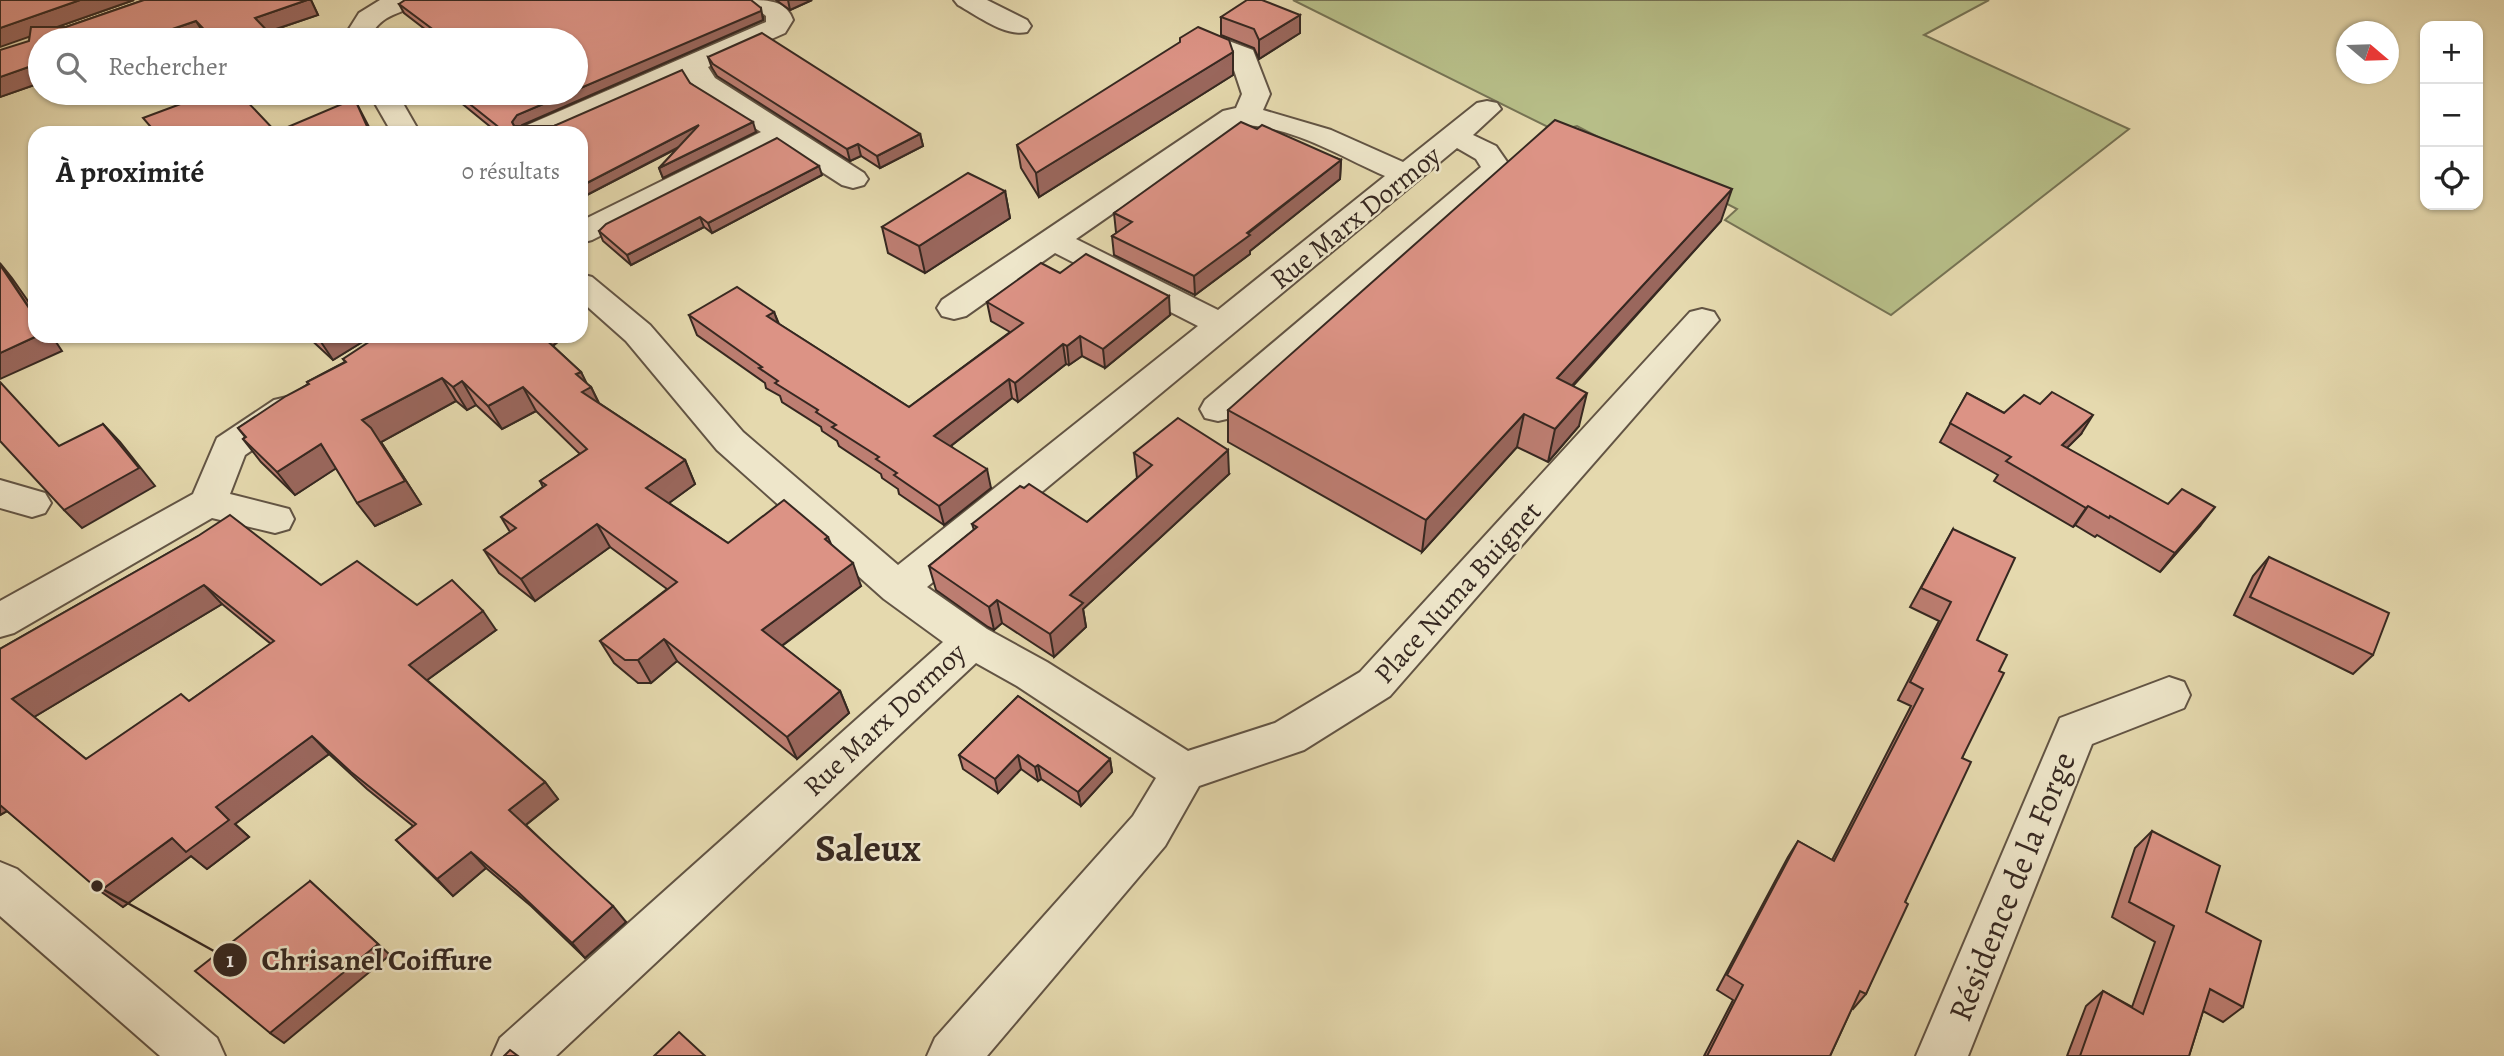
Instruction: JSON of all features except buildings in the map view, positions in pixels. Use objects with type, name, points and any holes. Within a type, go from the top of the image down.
[{"type":"street","points":[[360,28],[366,6],[403,0]]},
{"type":"street","points":[[549,126],[776,27],[780,20],[778,13],[760,0]]},
{"type":"street","points":[[967,0],[1018,26]]},
{"type":"street","points":[[1210,42],[1243,56],[1256,93],[1247,115]]},
{"type":"street","points":[[692,64],[705,84],[853,179]]},
{"type":"street","points":[[390,105],[402,126]]},
{"type":"street","name":"Rue Marx Dormoy","points":[[517,1056],[972,640],[898,587],[1487,109]]},
{"type":"street","points":[[954,308],[1233,117],[1247,115],[1278,120],[1407,174]]},
{"type":"street","points":[[588,230],[780,134]]},
{"type":"street","points":[[1218,409],[1497,169],[1496,162],[1484,150],[1454,136]]},
{"type":"street","points":[[1054,240],[1222,325]]},
{"type":"street","points":[[588,290],[638,333],[730,441],[898,587]]},
{"type":"street","name":"Place Numa Buignet","points":[[1184,772],[1289,737],[1375,684],[1702,320]]},
{"type":"street","points":[[0,621],[208,503],[230,447],[309,395]]},
{"type":"street","points":[[208,503],[275,519]]},
{"type":"street","points":[[953,1056],[1149,831],[1184,772],[1044,681],[972,640]]},
{"type":"street","name":"Résidence de la Forge","points":[[1941,1056],[2075,731],[2169,695]]},
{"type":"street","points":[[0,884],[199,1056]]},
{"type":"green space","points":[[1293,0],[1989,0],[1924,35],[2129,129],[1891,315],[1725,220],[1737,209],[1577,126],[1556,131]]},
{"type":"place","name":"Chrisanel Coiffure","points":[[97,886]]},
{"type":"district","name":"Saleux","points":[[868,848]]}]
